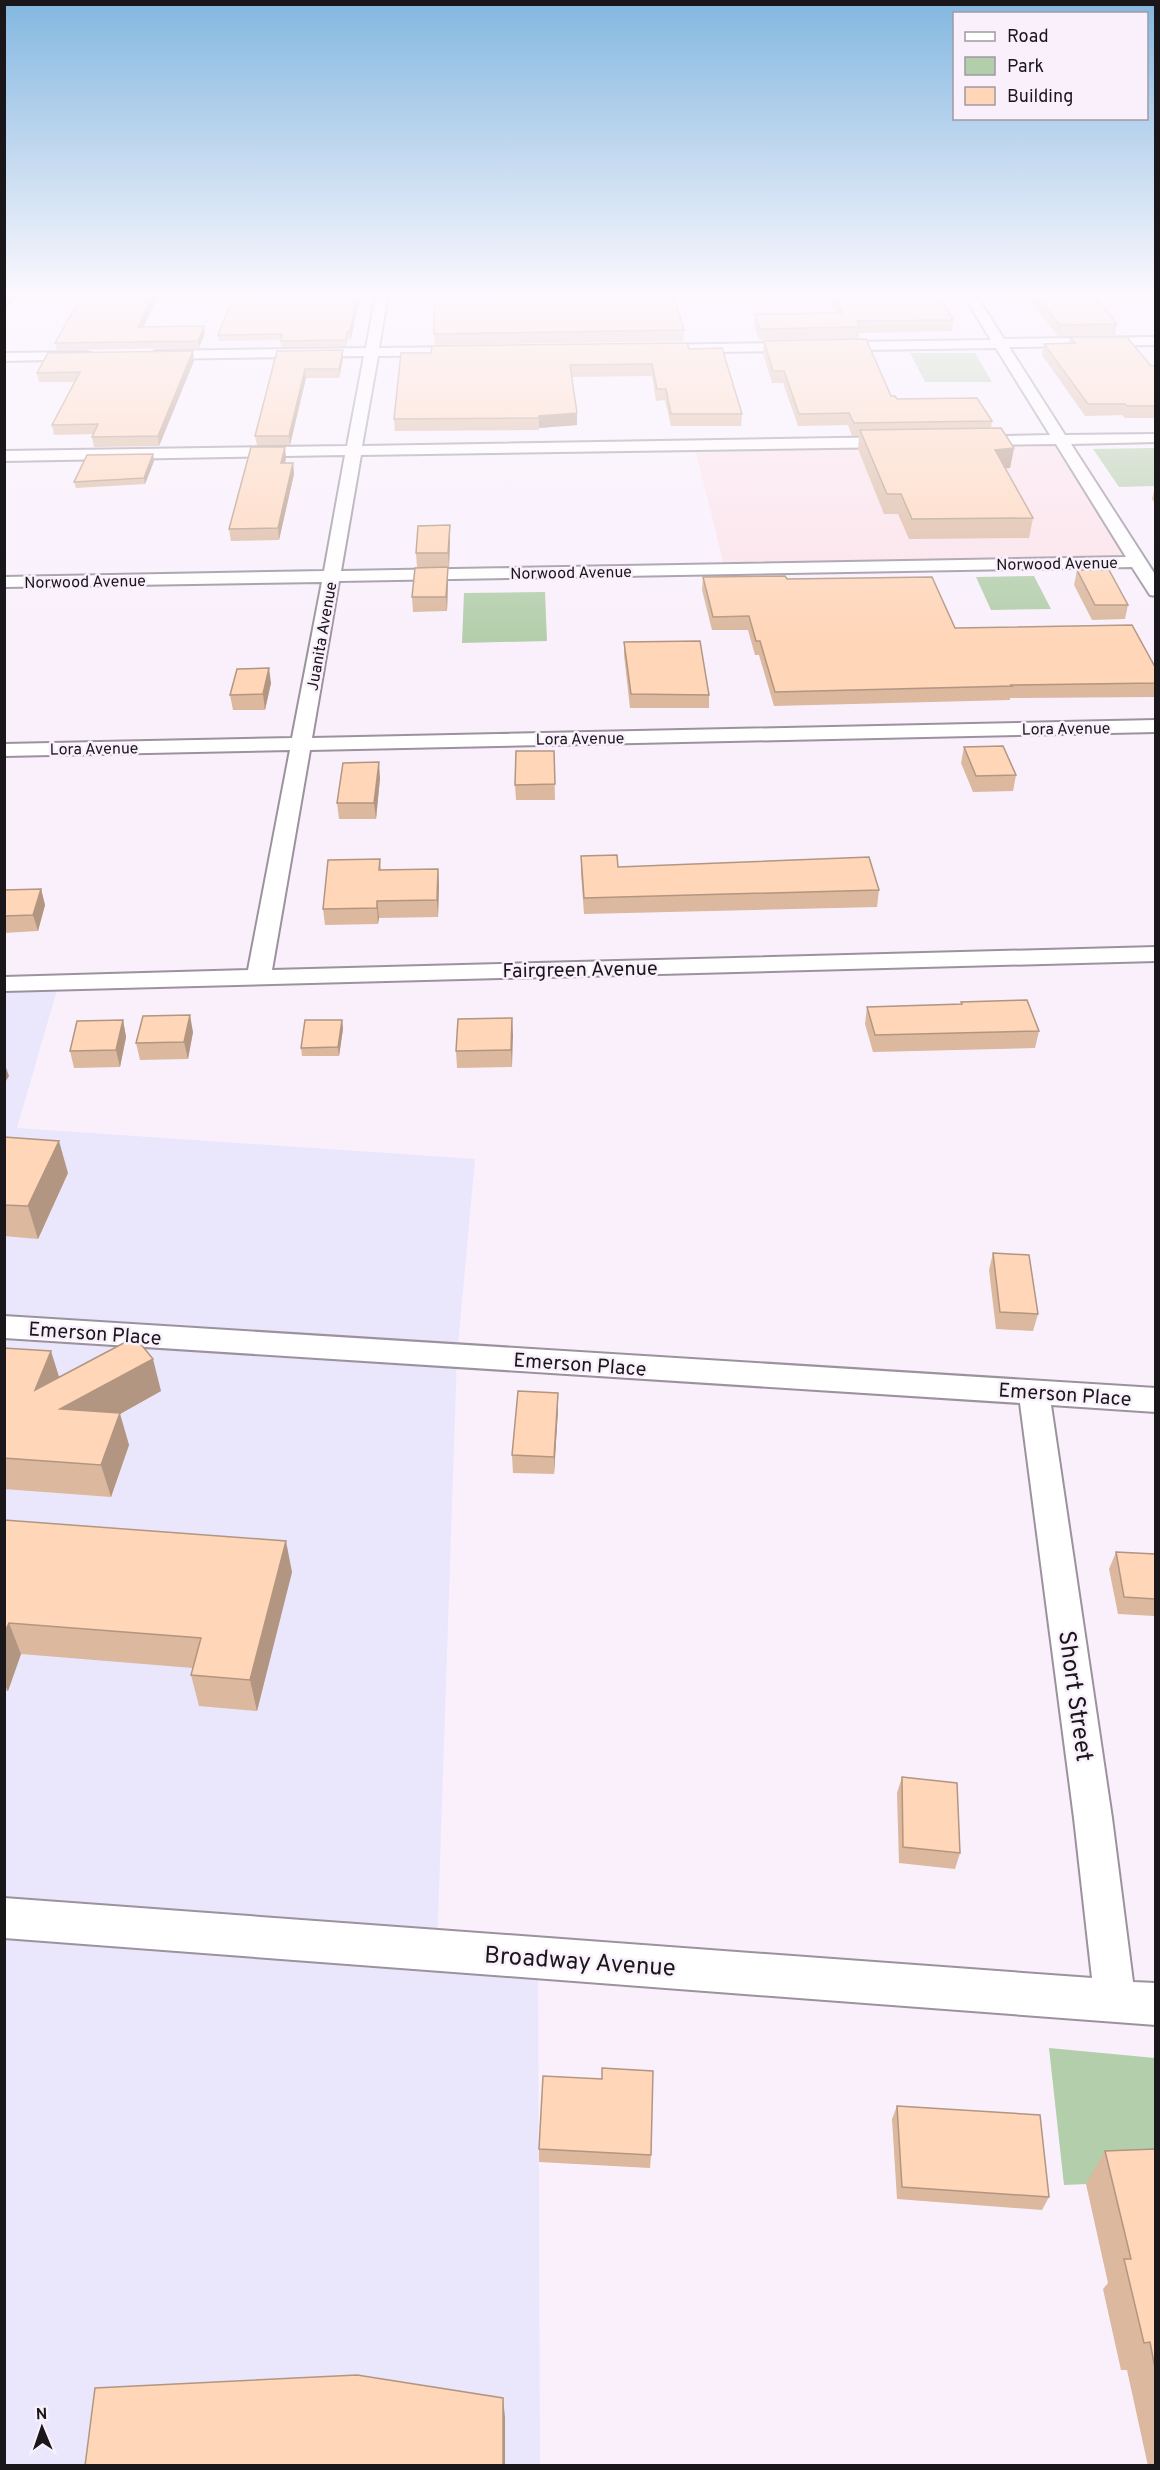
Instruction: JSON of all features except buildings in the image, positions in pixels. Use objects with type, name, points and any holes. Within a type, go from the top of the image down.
[{"type":"street","name":"Juanita Avenue","points":[[259,978],[362,409]]},
{"type":"street","points":[[1041,409],[1155,591]]},
{"type":"street","points":[[949,441],[1155,438]]},
{"type":"street","points":[[4,456],[914,442]]},
{"type":"street","name":"Norwood Avenue","points":[[4,582],[1137,562]]},
{"type":"street","name":"Lora Avenue","points":[[4,750],[1155,726]]},
{"type":"street","name":"Fairgreen Avenue","points":[[4,984],[1155,954]]},
{"type":"street","name":"Emerson Place","points":[[4,1328],[1155,1400]]},
{"type":"street","name":"Short Street","points":[[1034,1393],[1093,1818],[1115,2000]]},
{"type":"street","name":"Broadway Avenue","points":[[4,1918],[1155,2004]]},
{"type":"shaded area","points":[[1060,439],[1137,562],[725,569],[694,445]]},
{"type":"shaded area","points":[[59,983],[17,1128],[475,1159],[457,1356],[437,1950],[538,1958],[540,2465],[5,2465],[4,984]]},
{"type":"green space","points":[[1155,448],[1155,486],[1119,487],[1093,449]]},
{"type":"green space","points":[[1034,576],[1051,609],[991,610],[976,577]]},
{"type":"green space","points":[[545,592],[547,641],[462,643],[464,593]]},
{"type":"green space","points":[[1049,2048],[1155,2058],[1155,2181],[1064,2185]]}]
